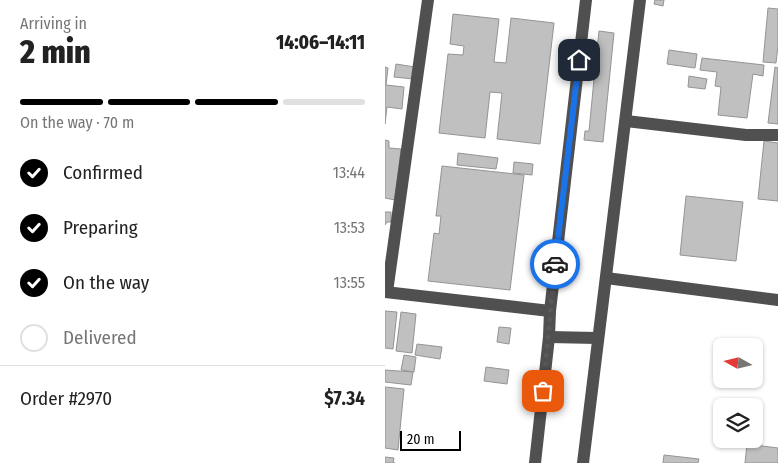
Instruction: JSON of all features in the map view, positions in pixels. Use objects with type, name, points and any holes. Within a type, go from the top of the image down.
[{"type":"street","points":[[428,0],[386,292],[549,311]]},
{"type":"street","points":[[535,463],[549,337],[549,311],[586,0]]},
{"type":"street","points":[[583,463],[640,0]]},
{"type":"street","points":[[626,121],[746,135],[778,135]]},
{"type":"street","points":[[606,278],[778,300]]},
{"type":"street","points":[[549,337],[597,338]]},
{"type":"building","points":[[655,0],[664,0],[663,6],[654,4]]},
{"type":"building","points":[[768,8],[778,9],[776,63],[763,62]]},
{"type":"building","points":[[453,14],[499,19],[494,62],[506,63],[511,18],[554,23],[540,144],[497,139],[502,93],[490,92],[485,138],[439,133],[448,54],[463,55],[464,46],[450,44]]},
{"type":"building","points":[[599,31],[614,33],[603,142],[584,140],[585,131],[589,131],[595,69],[591,68],[592,59],[596,60]]},
{"type":"building","points":[[669,50],[697,54],[695,68],[667,64]]},
{"type":"building","points":[[702,58],[764,65],[763,76],[753,74],[747,118],[718,115],[721,87],[715,86],[717,72],[700,70]]},
{"type":"building","points":[[396,64],[415,67],[413,79],[394,77]]},
{"type":"building","points":[[385,67],[388,68],[386,85],[404,87],[402,109],[387,107],[385,124]]},
{"type":"building","points":[[775,67],[778,68],[778,124],[768,123]]},
{"type":"building","points":[[689,76],[707,79],[705,89],[688,87]]},
{"type":"building","points":[[385,140],[389,141],[389,148],[401,149],[395,200],[385,198]]},
{"type":"building","points":[[764,141],[778,143],[778,201],[758,199]]},
{"type":"building","points":[[458,153],[498,158],[496,169],[457,165]]},
{"type":"building","points":[[514,162],[533,164],[532,175],[513,173]]},
{"type":"building","points":[[442,166],[524,175],[510,290],[428,281],[434,233],[439,234],[441,216],[436,216]]},
{"type":"building","points":[[686,196],[743,202],[736,261],[680,255]]},
{"type":"building","points":[[385,212],[391,212],[391,222],[387,222],[385,225]]},
{"type":"building","points":[[385,311],[397,312],[393,349],[385,348]]},
{"type":"building","points":[[401,312],[416,314],[412,353],[396,351]]},
{"type":"building","points":[[499,327],[511,328],[509,344],[497,342]]},
{"type":"building","points":[[417,344],[442,347],[440,359],[415,355]]},
{"type":"building","points":[[404,355],[416,357],[414,372],[401,370]]},
{"type":"building","points":[[486,367],[509,370],[507,384],[484,381]]},
{"type":"building","points":[[385,370],[413,372],[411,385],[385,382]]},
{"type":"building","points":[[385,387],[404,389],[398,450],[385,448]]},
{"type":"building","points":[[763,446],[778,448],[778,463],[745,463],[747,448],[763,448]]},
{"type":"building","points":[[664,455],[699,459],[698,463],[663,463]]},
{"type":"building","points":[[385,457],[394,458],[393,463],[385,463]]},
{"type":"way so far","points":[[543,391],[549,337],[549,311],[555,264]]},
{"type":"route","points":[[555,264],[579,60]]}]
